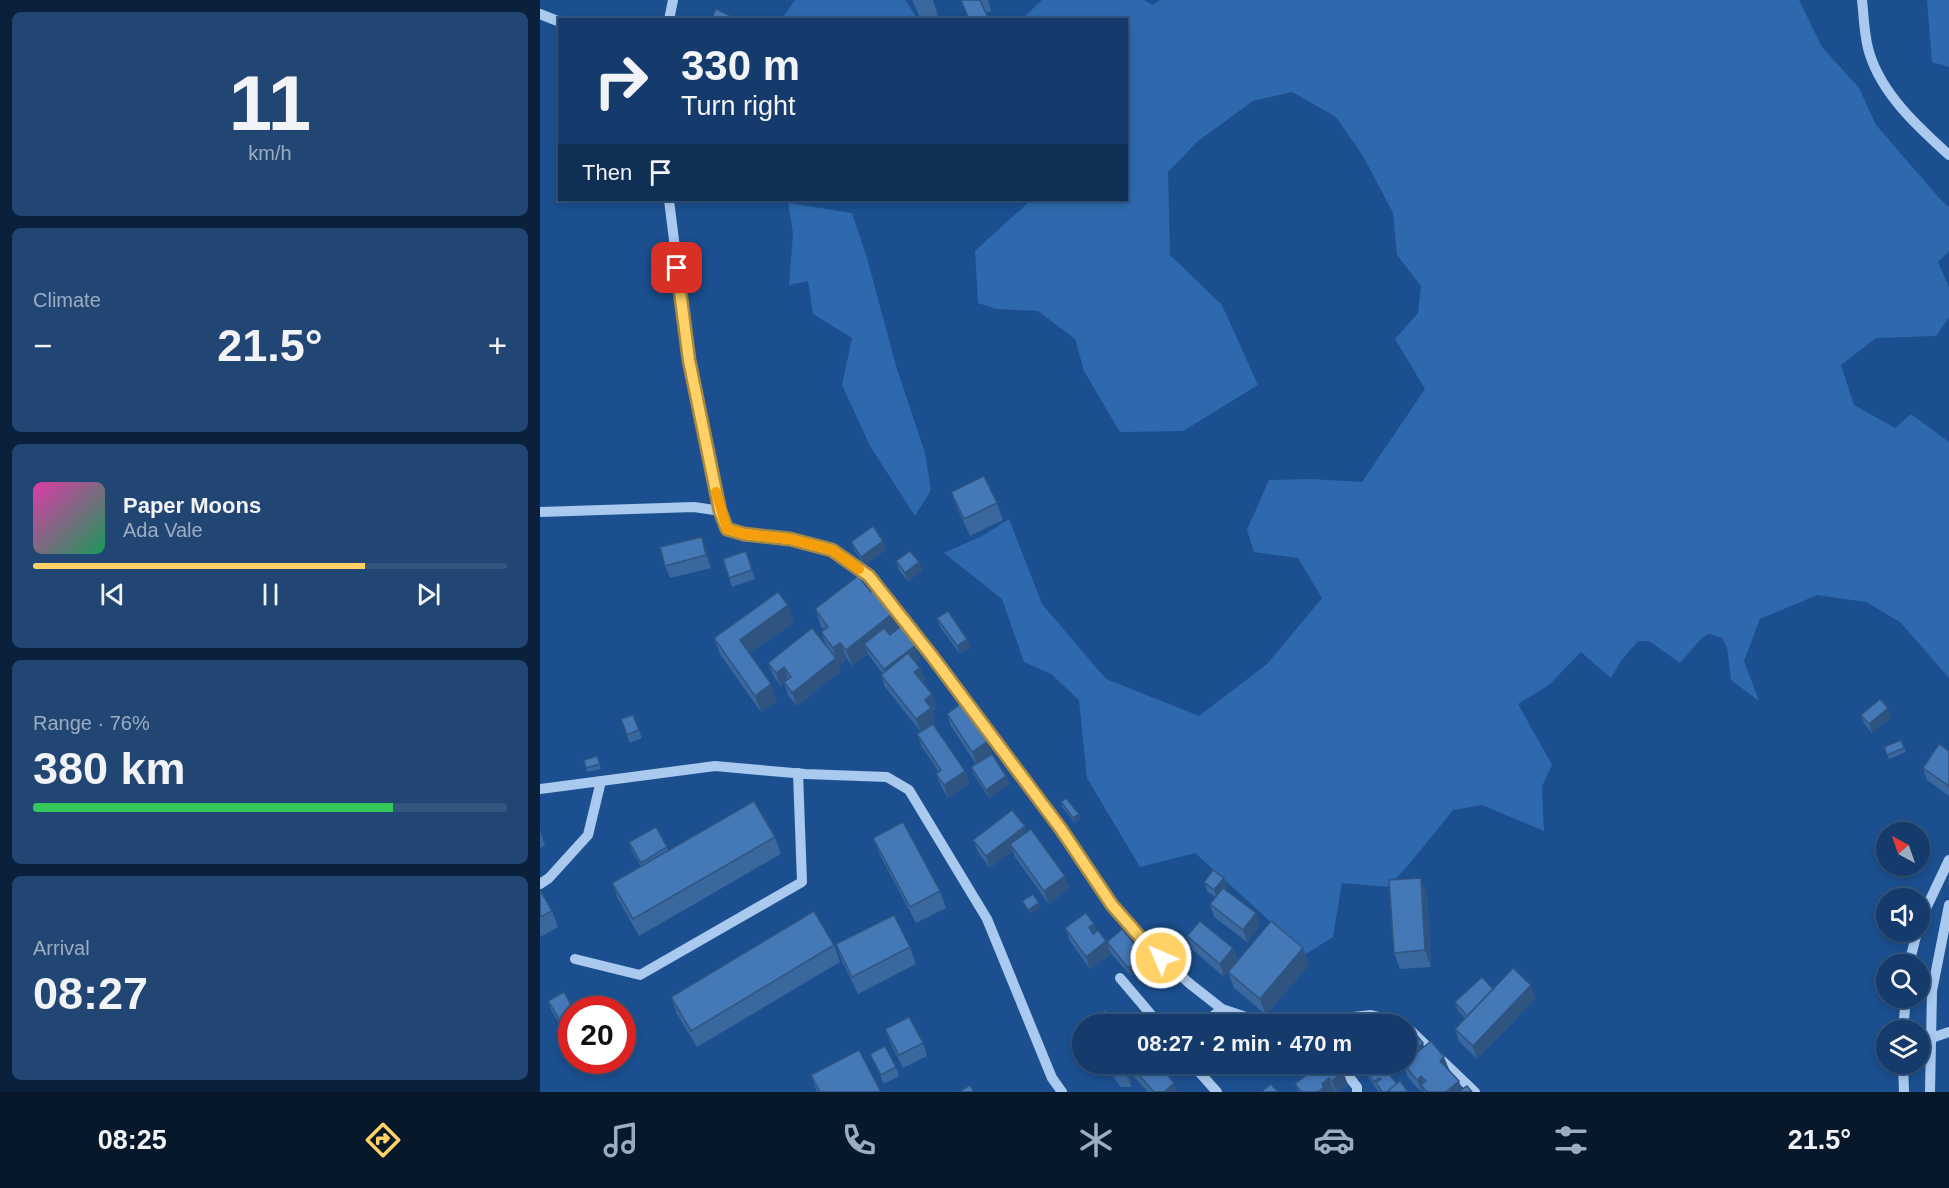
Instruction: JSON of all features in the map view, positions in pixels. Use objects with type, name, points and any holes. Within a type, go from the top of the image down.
[{"type":"street","points":[[669,18],[673,0]]},
{"type":"street","points":[[1862,0],[1869,54],[1889,93],[1928,136],[1949,155]]},
{"type":"street","points":[[540,14],[558,21]]},
{"type":"street","points":[[669,201],[689,360],[720,511],[727,529],[744,534],[790,539],[832,550],[869,576],[932,656],[1061,829],[1112,905],[1147,945],[1189,984],[1222,1009],[1237,1014]]},
{"type":"street","points":[[540,512],[694,507],[720,511]]},
{"type":"street","points":[[540,789],[715,766],[887,777],[909,790],[987,919],[1052,1077],[1062,1092]]},
{"type":"street","points":[[575,959],[640,975],[802,882],[798,773]]},
{"type":"street","points":[[540,884],[549,878],[588,835],[601,781]]},
{"type":"street","points":[[1930,906],[1944,884],[1949,860]]},
{"type":"street","points":[[1928,1020],[1949,905]]},
{"type":"street","points":[[1120,978],[1151,1014]]},
{"type":"street","points":[[1216,1014],[1222,1009]]},
{"type":"street","points":[[1930,1039],[1949,1032]]},
{"type":"street","points":[[1417,1037],[1475,1092]]},
{"type":"street","points":[[1201,1074],[1217,1092]]},
{"type":"street","points":[[1346,1074],[1357,1092]]},
{"type":"street","points":[[1904,1074],[1904,1092]]},
{"type":"street","points":[[1928,1074],[1930,1092]]},
{"type":"shaded area","points":[[795,0],[905,0],[917,18],[783,18]]},
{"type":"shaded area","points":[[1042,0],[1144,0],[1153,5],[1160,0],[1799,0],[1822,47],[1859,88],[1876,125],[1949,207],[1949,251],[1938,262],[1949,287],[1949,317],[1936,336],[1876,338],[1841,365],[1854,405],[1895,428],[1911,414],[1949,442],[1949,678],[1900,622],[1866,602],[1817,595],[1760,619],[1744,661],[1759,701],[1731,680],[1727,648],[1722,638],[1709,634],[1702,638],[1680,663],[1649,641],[1638,641],[1621,661],[1611,678],[1581,652],[1549,685],[1518,704],[1552,765],[1542,786],[1544,831],[1482,805],[1453,810],[1388,887],[1342,883],[1333,937],[1306,954],[1195,853],[1140,867],[1087,778],[1079,700],[1051,674],[1024,662],[1002,599],[944,553],[984,535],[1009,519],[1042,604],[1106,679],[1199,716],[1267,664],[1322,598],[1298,558],[1254,552],[1247,530],[1269,480],[1311,479],[1362,482],[1425,389],[1395,339],[1418,313],[1421,286],[1397,255],[1393,213],[1363,156],[1336,117],[1292,92],[1253,101],[1198,141],[1168,172],[1170,255],[1222,305],[1258,385],[1183,431],[1120,432],[1084,371],[1075,339],[1038,311],[996,309],[978,303],[975,251],[1030,201],[1128,201],[1128,18],[1023,18]]},
{"type":"shaded area","points":[[1927,0],[1949,0],[1949,67],[1932,62]]},
{"type":"shaded area","points":[[788,203],[852,213],[867,258],[896,366],[925,453],[931,490],[915,516],[870,446],[842,385],[852,338],[813,314],[808,281],[789,285],[793,233]]},
{"type":"building","points":[[961,0],[980,0],[988,18],[968,18]]},
{"type":"building","points":[[716,9],[735,18],[712,18]]},
{"type":"building","points":[[984,476],[997,503],[964,519],[951,492]]},
{"type":"building","points":[[873,526],[883,541],[861,557],[851,542]]},
{"type":"building","points":[[702,537],[706,555],[665,566],[660,547]]},
{"type":"building","points":[[746,551],[752,570],[729,578],[723,559]]},
{"type":"building","points":[[910,551],[919,562],[905,573],[896,561]]},
{"type":"building","points":[[858,576],[871,592],[875,589],[893,613],[846,650],[840,643],[833,648],[821,632],[828,627],[815,609]]},
{"type":"building","points":[[778,592],[788,605],[740,640],[771,684],[755,696],[714,638]]},
{"type":"building","points":[[948,611],[967,639],[957,646],[937,618]]},
{"type":"building","points":[[901,626],[916,645],[884,669],[864,644],[884,628],[890,635]]},
{"type":"building","points":[[812,628],[836,658],[792,693],[784,682],[791,677],[784,667],[776,673],[768,663]]},
{"type":"building","points":[[908,653],[920,668],[914,672],[932,694],[925,700],[931,708],[916,719],[881,675]]},
{"type":"building","points":[[1880,699],[1888,708],[1869,724],[1861,715]]},
{"type":"building","points":[[962,703],[988,741],[972,752],[947,714]]},
{"type":"building","points":[[633,715],[639,730],[627,735],[621,719]]},
{"type":"building","points":[[933,724],[965,771],[944,785],[936,774],[941,770],[917,734]]},
{"type":"building","points":[[1901,740],[1904,748],[1887,755],[1884,747]]},
{"type":"building","points":[[1939,744],[1949,751],[1949,786],[1923,768]]},
{"type":"building","points":[[992,754],[1006,776],[986,790],[971,767]]},
{"type":"building","points":[[597,756],[600,764],[586,768],[584,760]]},
{"type":"building","points":[[1066,798],[1079,814],[1073,818],[1061,802]]},
{"type":"building","points":[[754,801],[775,837],[633,919],[612,883]]},
{"type":"building","points":[[1012,810],[1025,826],[986,856],[973,840]]},
{"type":"building","points":[[903,822],[940,891],[910,907],[873,838]]},
{"type":"building","points":[[656,827],[667,847],[641,863],[629,842]]},
{"type":"building","points":[[1031,829],[1065,876],[1044,891],[1010,844]]},
{"type":"building","points":[[1213,870],[1224,878],[1214,890],[1204,882]]},
{"type":"building","points":[[1421,878],[1425,950],[1394,953],[1389,880]]},
{"type":"building","points":[[1223,888],[1256,913],[1243,930],[1210,904]]},
{"type":"building","points":[[540,890],[552,911],[540,917]]},
{"type":"building","points":[[1033,894],[1039,903],[1028,910],[1022,901]]},
{"type":"building","points":[[814,911],[834,945],[691,1031],[671,997]]},
{"type":"building","points":[[1086,913],[1094,924],[1089,927],[1093,934],[1098,930],[1106,941],[1086,957],[1065,928]]},
{"type":"building","points":[[894,915],[910,947],[852,977],[836,944]]},
{"type":"building","points":[[1200,921],[1233,948],[1220,964],[1187,936]]},
{"type":"building","points":[[1271,921],[1303,948],[1260,999],[1228,972]]},
{"type":"building","points":[[1122,929],[1143,955],[1128,968],[1107,942]]},
{"type":"building","points":[[1513,968],[1531,985],[1473,1046],[1455,1029]]},
{"type":"building","points":[[1482,977],[1493,989],[1467,1016],[1455,1002]]},
{"type":"building","points":[[564,992],[566,996],[558,996],[558,1017],[548,1001]]},
{"type":"building","points":[[909,1017],[923,1043],[899,1055],[885,1029]]},
{"type":"building","points":[[1417,1036],[1423,1043],[1417,1048]]},
{"type":"building","points":[[1431,1041],[1444,1057],[1440,1061],[1459,1081],[1446,1092],[1427,1092],[1421,1085],[1426,1081],[1421,1076],[1417,1080],[1412,1074],[1417,1074],[1417,1053]]},
{"type":"building","points":[[885,1046],[896,1067],[881,1075],[870,1054]]},
{"type":"building","points":[[859,1050],[881,1092],[820,1092],[811,1075]]},
{"type":"building","points":[[1138,1074],[1166,1074],[1174,1083],[1164,1092],[1154,1092]]},
{"type":"building","points":[[1308,1074],[1341,1074],[1332,1081],[1329,1078],[1318,1092],[1301,1092],[1295,1084]]},
{"type":"building","points":[[1368,1074],[1389,1074],[1397,1084],[1388,1092],[1382,1092],[1376,1083],[1381,1079],[1374,1082]]},
{"type":"building","points":[[1400,1081],[1408,1092],[1388,1091]]},
{"type":"building","points":[[1271,1084],[1278,1092],[1261,1092]]},
{"type":"building","points":[[970,1085],[974,1092],[959,1092]]},
{"type":"building","points":[[1467,1086],[1472,1092],[1458,1092]]},
{"type":"slow traffic","points":[[716,492],[727,529],[744,534],[790,539],[832,550],[859,569]]},
{"type":"route","points":[[677,268],[689,360],[720,511],[727,529],[744,534],[790,539],[832,550],[869,576],[932,656],[1061,829],[1112,905],[1161,958]]}]
